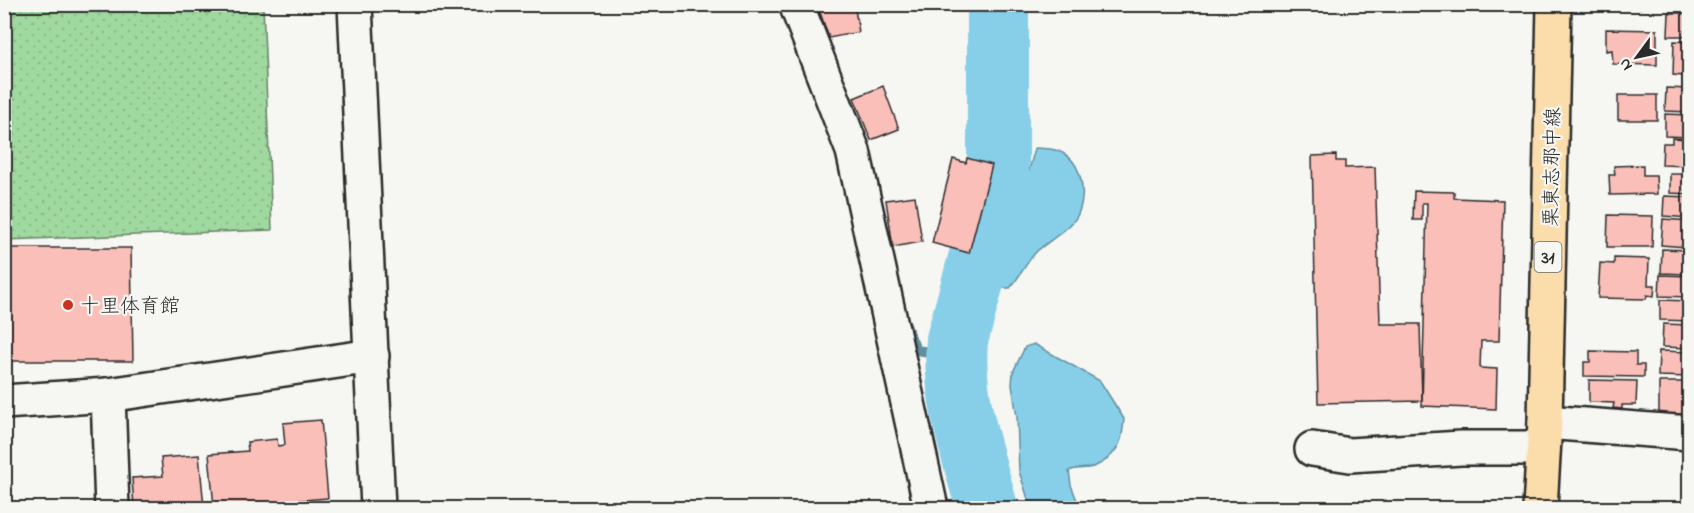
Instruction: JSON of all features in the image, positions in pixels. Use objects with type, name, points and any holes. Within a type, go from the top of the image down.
[{"type":"main road","name":"栗東志那中線","points":[[1540,508],[1544,435],[1554,4]]},
{"type":"street","points":[[355,4],[378,508]]},
{"type":"street","points":[[796,4],[853,151],[932,508]]},
{"type":"street","points":[[4,402],[108,395],[372,356]]},
{"type":"street","points":[[108,395],[112,508]]},
{"type":"street","points":[[1312,449],[1350,455],[1461,448],[1544,435],[1689,434]]},
{"type":"green space","points":[[4,5],[263,5],[272,230],[5,240]]},
{"type":"water","points":[[1035,148],[1058,151],[1073,161],[1082,187],[1081,206],[1071,224],[1037,251],[1010,288],[1002,288],[998,283]]},
{"type":"water","points":[[1034,344],[1100,381],[1124,419],[1121,439],[1111,455],[1093,467],[1069,471],[1071,485],[1080,508],[1031,508],[1019,471],[1013,372],[1025,347]]},
{"type":"building","points":[[817,4],[854,4],[859,32],[829,38]]},
{"type":"building","points":[[1597,4],[1641,4],[1641,8],[1597,7]]},
{"type":"building","points":[[1665,4],[1690,4],[1690,9],[1665,8]]},
{"type":"building","points":[[1669,13],[1690,13],[1690,36],[1668,36]]},
{"type":"building","points":[[1606,29],[1657,30],[1657,65],[1613,64],[1612,50],[1606,51]]},
{"type":"building","points":[[1674,41],[1690,42],[1690,81],[1683,81],[1683,76],[1673,75]]},
{"type":"building","points":[[883,86],[899,129],[871,140],[854,98]]},
{"type":"building","points":[[1666,88],[1690,89],[1690,112],[1665,111]]},
{"type":"building","points":[[1618,95],[1657,95],[1657,120],[1618,120]]},
{"type":"building","points":[[1665,114],[1690,115],[1690,137],[1665,136]]},
{"type":"building","points":[[1672,138],[1690,139],[1690,166],[1662,165],[1663,143],[1672,143]]},
{"type":"building","points":[[1336,155],[1336,161],[1345,161],[1345,168],[1375,167],[1380,324],[1420,324],[1422,401],[1318,403],[1312,156]]},
{"type":"building","points":[[967,158],[992,165],[969,253],[932,243],[953,159],[966,163]]},
{"type":"building","points":[[1643,165],[1643,175],[1656,175],[1657,194],[1610,195],[1609,175],[1615,175],[1614,166]]},
{"type":"building","points":[[1670,174],[1690,174],[1690,194],[1670,193]]},
{"type":"building","points":[[1414,191],[1454,192],[1454,198],[1503,200],[1499,341],[1481,341],[1480,368],[1497,369],[1496,409],[1422,406],[1427,203],[1422,203],[1422,220],[1413,220]]},
{"type":"building","points":[[915,196],[922,242],[893,247],[886,200]]},
{"type":"building","points":[[1664,196],[1690,197],[1690,218],[1663,216]]},
{"type":"building","points":[[1608,215],[1653,216],[1652,247],[1607,247]]},
{"type":"building","points":[[1663,219],[1690,221],[1690,240],[1686,240],[1686,247],[1661,245]]},
{"type":"building","name":"十里体育館","points":[[4,248],[131,248],[133,361],[4,361]]},
{"type":"building","points":[[1662,249],[1690,250],[1690,269],[1687,269],[1687,274],[1661,273]]},
{"type":"building","points":[[1614,258],[1649,259],[1648,285],[1655,285],[1654,296],[1647,295],[1646,299],[1598,298],[1600,263],[1614,264]]},
{"type":"building","points":[[1660,275],[1690,276],[1690,297],[1659,296]]},
{"type":"building","points":[[1660,300],[1690,301],[1690,321],[1660,320]]},
{"type":"building","points":[[1663,324],[1690,325],[1690,348],[1662,347]]},
{"type":"building","points":[[1590,351],[1636,352],[1636,365],[1644,365],[1644,377],[1584,376],[1584,362],[1590,362]]},
{"type":"building","points":[[1659,351],[1690,352],[1690,377],[1658,376]]},
{"type":"building","points":[[1589,380],[1637,381],[1636,405],[1622,405],[1622,409],[1613,408],[1614,403],[1589,402]]},
{"type":"building","points":[[1659,382],[1690,382],[1690,414],[1659,414]]},
{"type":"building","points":[[321,420],[328,498],[214,507],[209,454],[248,451],[247,442],[277,439],[278,446],[285,445],[283,423]]},
{"type":"building","points":[[199,455],[204,507],[134,508],[132,478],[163,476],[161,458]]},
{"type":"waterway","points":[[987,508],[965,426],[956,361],[957,340],[998,190],[998,4]]},
{"type":"waterway","points":[[905,323],[916,350],[955,356]]},
{"type":"place","name":"十里体育館","points":[[68,305]]}]
